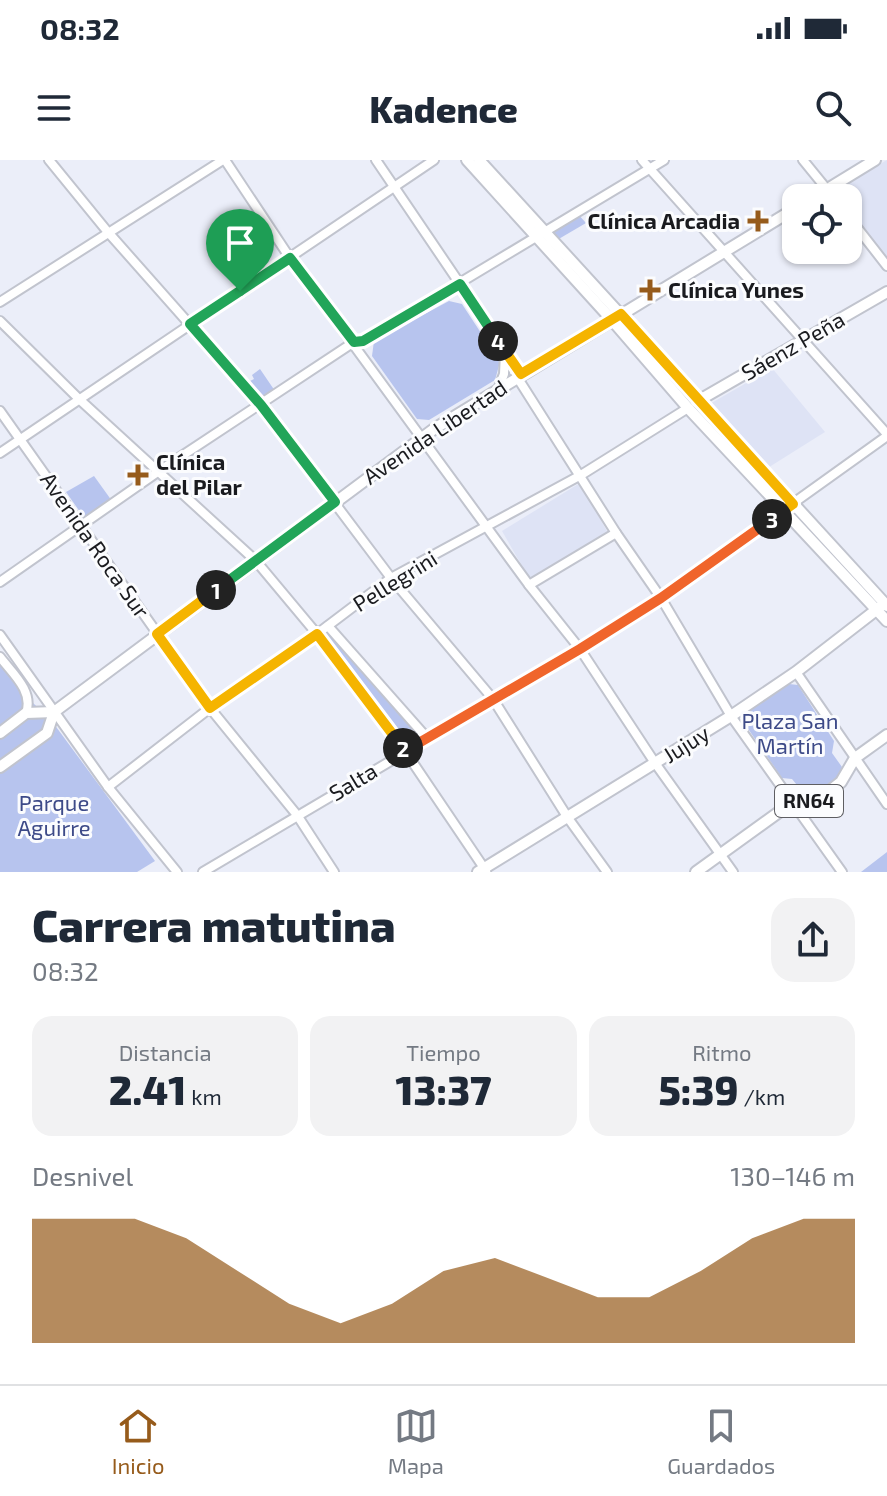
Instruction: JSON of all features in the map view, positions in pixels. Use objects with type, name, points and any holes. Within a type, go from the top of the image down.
[{"type":"main road","points":[[467,160],[699,401],[789,507]]},
{"type":"main road","points":[[479,160],[541,234]]},
{"type":"main road","points":[[844,184],[875,160]]},
{"type":"main road","name":"Avenida Libertad","points":[[0,767],[47,733],[54,712],[422,437],[499,387],[782,217]]},
{"type":"main road","name":"Sáenz Peña","points":[[699,401],[887,292]]},
{"type":"main road","points":[[617,317],[688,408],[884,606],[887,621]]},
{"type":"main road","name":"Pellegrini","points":[[688,408],[699,401]]},
{"type":"main road","name":"Jujuy","points":[[483,871],[731,716],[884,606]]},
{"type":"main road","points":[[0,733],[26,713],[54,712]]},
{"type":"main road","name":"RN64","points":[[720,854],[786,807],[817,799],[839,784],[855,758],[887,735]]},
{"type":"main road","points":[[696,872],[720,854]]},
{"type":"street","points":[[49,160],[107,231],[261,405],[391,578],[493,699],[568,818],[607,872]]},
{"type":"street","points":[[0,302],[107,231],[224,160],[290,258],[529,585],[580,649],[655,763],[733,872]]},
{"type":"street","points":[[376,160],[505,351],[616,533],[661,598],[731,716]]},
{"type":"street","points":[[0,453],[434,160]]},
{"type":"street","points":[[642,160],[887,435]]},
{"type":"street","points":[[0,582],[159,471],[354,342],[363,341],[664,160]]},
{"type":"street","points":[[803,160],[823,184]]},
{"type":"street","points":[[862,234],[887,266]]},
{"type":"street","points":[[0,321],[79,399],[256,561],[317,634],[405,751],[483,871]]},
{"type":"street","points":[[499,387],[504,374],[505,351]]},
{"type":"street","name":"Pellegrini","points":[[108,787],[210,708],[391,578],[581,475],[688,408]]},
{"type":"street","name":"Avenida Roca Sur","points":[[0,411],[210,708],[297,815],[334,872]]},
{"type":"street","name":"Salta","points":[[203,872],[661,598],[887,435]]},
{"type":"street","points":[[529,585],[616,533]]},
{"type":"street","points":[[328,626],[427,738]]},
{"type":"street","points":[[0,635],[108,787],[177,872]]},
{"type":"street","points":[[0,657],[27,695],[29,705],[26,713]]},
{"type":"street","name":"RN64","points":[[796,672],[855,758]]},
{"type":"street","name":"RN64","points":[[731,716],[795,804]]},
{"type":"street","points":[[855,758],[887,804]]},
{"type":"street","points":[[795,804],[842,872]]},
{"type":"shaded area","points":[[887,160],[887,260],[862,226],[862,184],[845,184]]},
{"type":"shaded area","points":[[772,368],[825,432],[766,469],[708,405]]},
{"type":"shaded area","points":[[580,483],[608,533],[530,580],[502,531]]},
{"type":"green space","points":[[577,213],[586,223],[557,240],[549,230]]},
{"type":"green space","points":[[449,301],[462,304],[500,362],[495,380],[429,420],[417,419],[372,356],[374,341]]},
{"type":"green space","points":[[260,369],[275,391],[262,400],[248,382]]},
{"type":"green space","points":[[94,476],[112,501],[85,519],[66,492]]},
{"type":"green space","points":[[331,626],[420,738],[401,748],[319,633]]},
{"type":"green space","name":"Parque Aguirre","points":[[0,660],[33,703],[51,720],[155,861],[137,872],[0,872]]},
{"type":"green space","name":"Plaza San Martín","points":[[789,684],[798,685],[834,741],[832,753],[842,767],[837,779],[814,793],[801,790],[792,779],[782,778],[742,720],[742,715]]},
{"type":"green space","points":[[887,852],[887,872],[861,872]]},
{"type":"place","name":"Clínica Arcadia","points":[[758,221]]},
{"type":"place","name":"Clínica Yunes","points":[[650,290]]},
{"type":"place","name":"Clínica del Pilar","points":[[138,475]]},
{"type":"route","points":[[290,258],[354,342],[363,341],[460,284],[521,374],[621,314],[793,504],[661,598],[405,751],[317,634],[210,708],[157,634],[335,502],[261,405],[190,324],[240,291],[290,258]]}]
